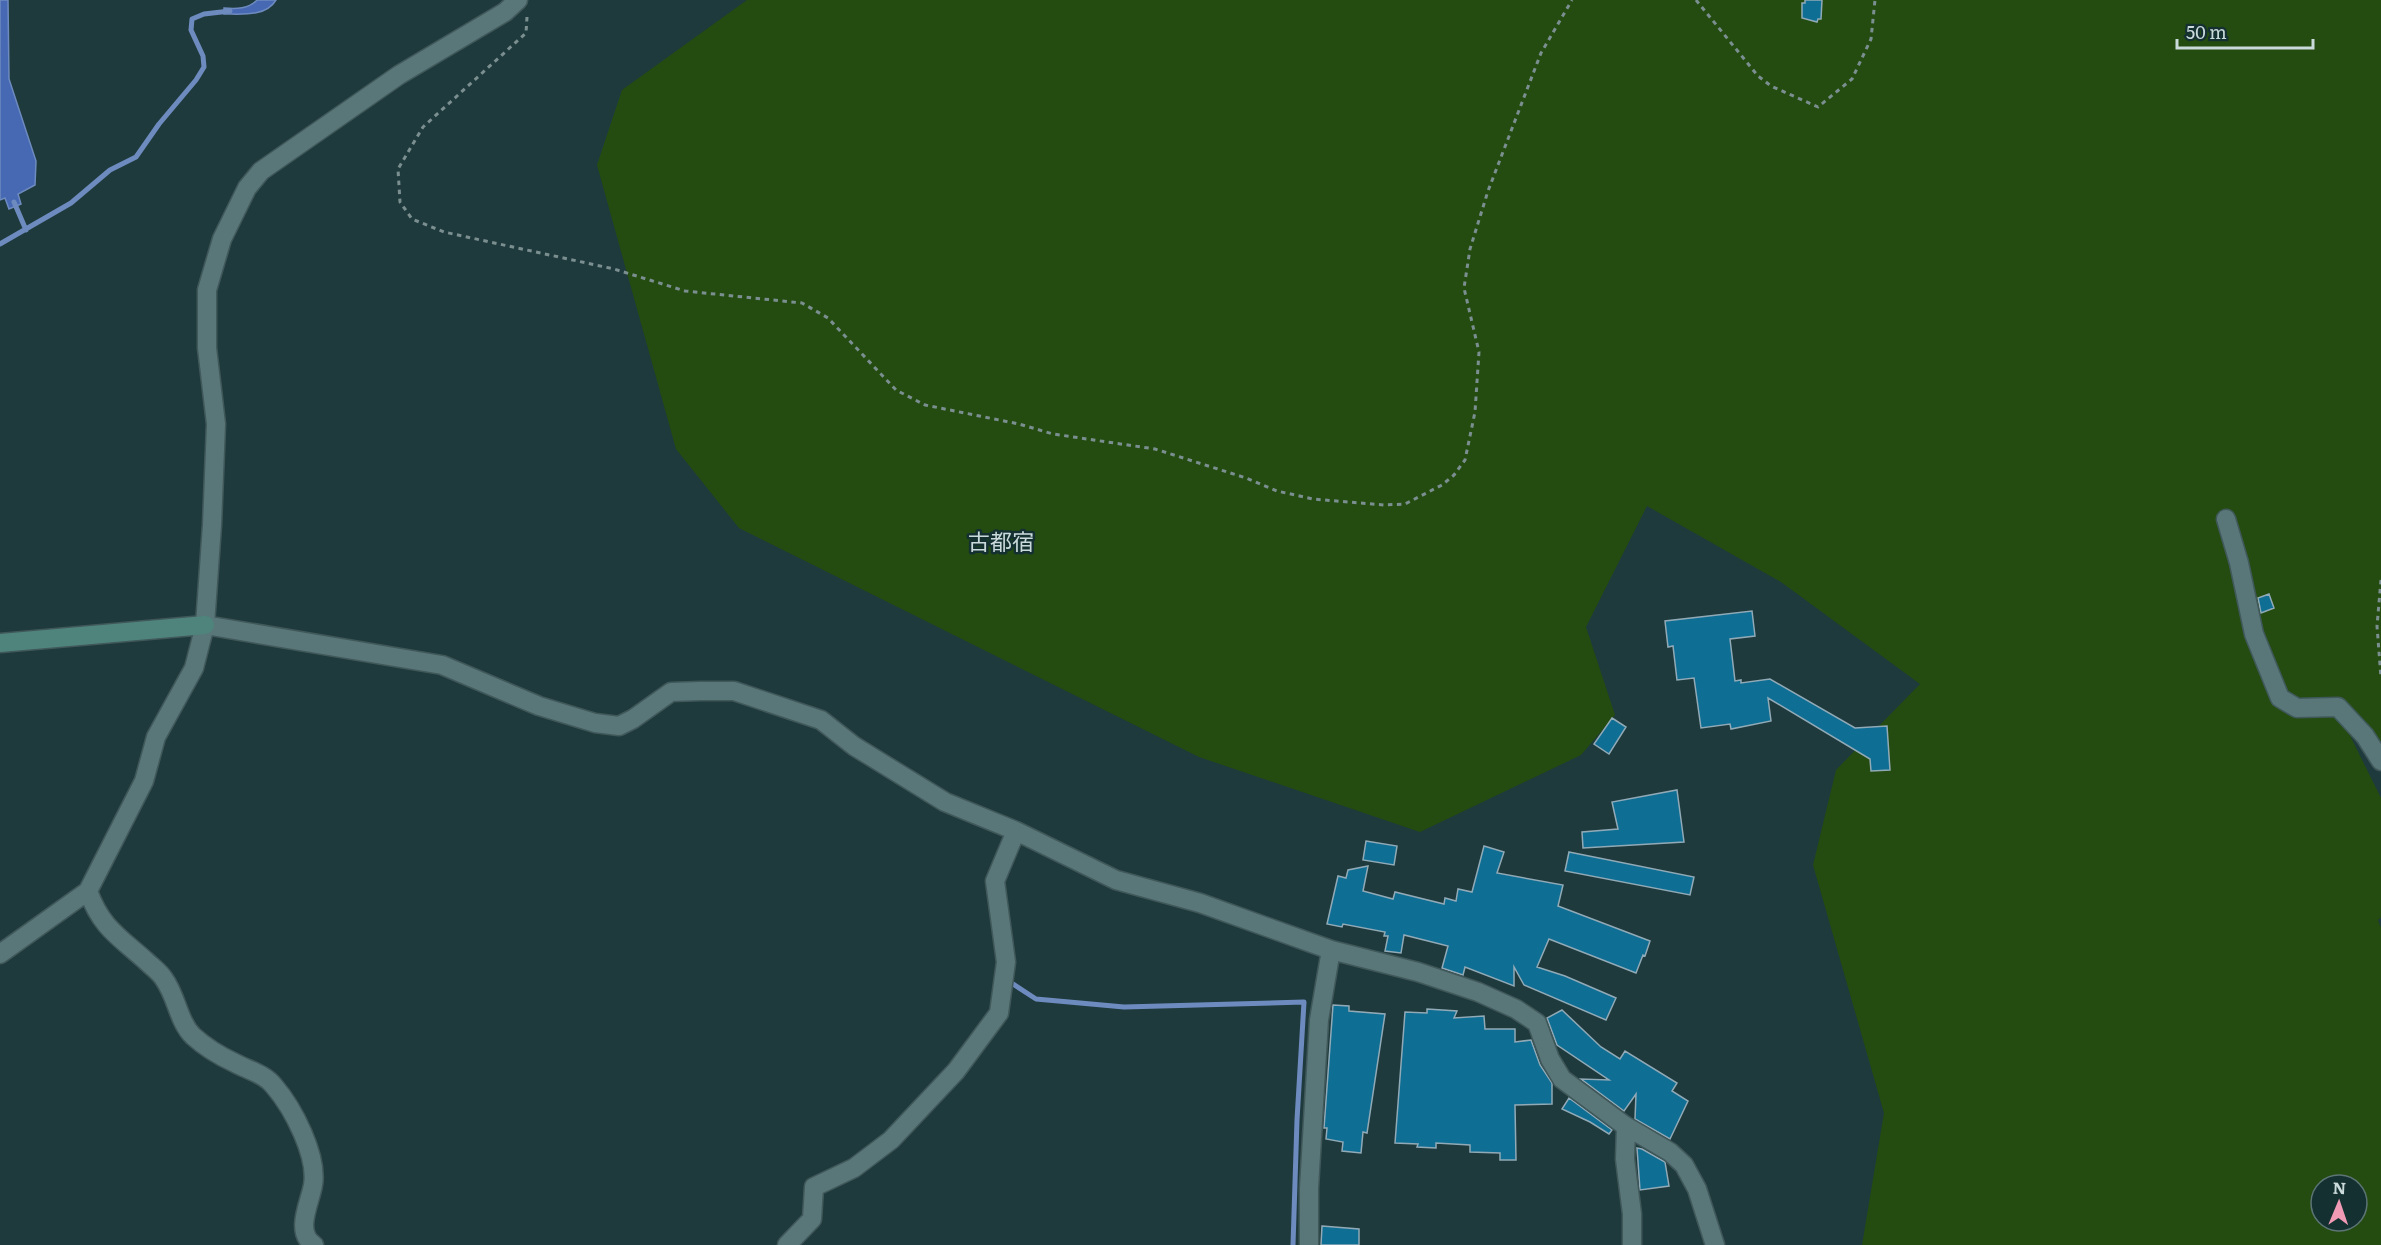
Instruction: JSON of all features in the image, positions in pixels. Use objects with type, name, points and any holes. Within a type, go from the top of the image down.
[{"type":"street","points":[[0,954],[88,891],[144,781],[156,737],[194,668],[205,625],[216,424],[207,348],[207,290],[222,239],[247,188],[261,171],[399,75],[505,12],[522,5]]},
{"type":"street","points":[[2226,519],[2239,563],[2254,634],[2280,698],[2297,708],[2338,707],[2365,736],[2381,761]]},
{"type":"street","points":[[0,643],[205,625],[442,666],[539,706],[595,723],[619,726],[633,719],[671,692],[734,691],[821,720],[854,746],[945,802],[1016,831],[1116,880],[1200,903],[1331,950],[1418,972],[1478,992],[1516,1009],[1537,1023],[1550,1059],[1563,1079],[1626,1126],[1670,1152],[1684,1165],[1697,1189],[1715,1245]]},
{"type":"street","points":[[787,1245],[812,1220],[814,1187],[854,1168],[891,1140],[956,1071],[999,1013],[1006,962],[994,881],[1016,831]]},
{"type":"street","points":[[88,891],[100,919],[164,977],[184,1024],[194,1036],[232,1062],[267,1078],[275,1087],[305,1138],[312,1156],[313,1184],[305,1213],[305,1228],[309,1242],[314,1245]]},
{"type":"street","points":[[1309,1245],[1309,1188],[1319,1020],[1331,950]]},
{"type":"street","points":[[1626,1126],[1625,1159],[1632,1214],[1632,1245]]},
{"type":"path","points":[[522,5],[526,33],[423,127],[398,169],[400,202],[412,219],[444,232],[614,269],[685,291],[802,303],[828,318],[896,390],[925,405],[1018,424],[1053,434],[1155,449],[1246,478],[1277,491],[1312,499],[1384,505],[1405,504],[1442,485],[1454,475],[1465,460],[1475,412],[1479,352],[1464,288],[1470,249],[1488,191],[1533,71],[1572,0]]},
{"type":"path","points":[[1696,0],[1758,76],[1771,87],[1818,107],[1851,79],[1870,39],[1875,0]]},
{"type":"path","points":[[2381,580],[2377,626],[2381,678]]},
{"type":"green space","points":[[747,0],[2381,0],[2381,749],[2372,733],[2331,697],[2381,798],[2381,917],[2378,920],[2381,928],[2381,1245],[1862,1245],[1884,1113],[1813,865],[1836,770],[1920,684],[1781,582],[1647,506],[1586,627],[1615,715],[1581,755],[1420,832],[1199,757],[739,528],[676,449],[597,165],[622,90]]},
{"type":"water","points":[[0,0],[8,0],[9,79],[36,161],[35,185],[18,194],[21,204],[9,209],[5,198],[0,200]]},
{"type":"water","points":[[257,0],[276,0],[260,12],[224,14],[224,8],[246,7]]},
{"type":"building","points":[[1805,0],[1822,0],[1821,19],[1817,22],[1802,18],[1802,3],[1805,3]]},
{"type":"building","points":[[2269,594],[2274,608],[2261,613],[2258,598]]},
{"type":"building","points":[[1752,611],[1755,636],[1730,639],[1735,681],[1741,680],[1741,683],[1770,679],[1855,728],[1887,726],[1890,770],[1871,771],[1870,759],[1768,698],[1771,721],[1731,729],[1730,724],[1701,728],[1694,678],[1677,680],[1673,646],[1668,647],[1665,621]]},
{"type":"building","points":[[1612,718],[1626,727],[1609,754],[1594,744]]},
{"type":"building","points":[[1677,790],[1684,842],[1583,848],[1582,832],[1618,829],[1612,802]]},
{"type":"building","points":[[1366,841],[1397,846],[1394,865],[1363,860]]},
{"type":"building","points":[[1484,846],[1504,852],[1497,873],[1563,885],[1558,906],[1650,941],[1636,973],[1549,939],[1537,967],[1565,976],[1616,998],[1606,1020],[1524,985],[1514,967],[1514,986],[1465,967],[1463,975],[1442,968],[1448,946],[1404,935],[1401,953],[1385,951],[1388,936],[1384,936],[1385,932],[1343,924],[1342,927],[1327,924],[1338,876],[1346,878],[1348,870],[1368,866],[1363,891],[1393,899],[1395,892],[1444,904],[1445,898],[1456,901],[1458,889],[1472,892]]},
{"type":"building","points":[[1569,852],[1694,877],[1690,895],[1565,871]]},
{"type":"building","points":[[1333,1005],[1349,1006],[1349,1011],[1385,1014],[1367,1133],[1363,1132],[1361,1153],[1342,1151],[1343,1142],[1326,1139],[1327,1128],[1324,1128]]},
{"type":"building","points":[[1427,1009],[1457,1011],[1454,1018],[1484,1016],[1485,1029],[1515,1029],[1515,1042],[1531,1040],[1540,1065],[1552,1083],[1552,1104],[1515,1105],[1516,1160],[1500,1160],[1500,1153],[1470,1152],[1470,1145],[1436,1143],[1436,1148],[1395,1143],[1405,1012],[1427,1013]]},
{"type":"building","points":[[1562,1010],[1601,1047],[1620,1059],[1625,1051],[1677,1083],[1672,1091],[1688,1101],[1670,1139],[1635,1119],[1636,1094],[1624,1111],[1581,1079],[1609,1080],[1557,1045],[1547,1018]]},
{"type":"building","points":[[1569,1098],[1612,1130],[1609,1134],[1562,1109]]},
{"type":"building","points":[[1637,1148],[1665,1162],[1669,1186],[1640,1190]]},
{"type":"building","points":[[1322,1226],[1359,1229],[1359,1245],[1321,1245]]},
{"type":"waterway","points":[[0,244],[71,203],[110,170],[136,157],[204,67],[203,56],[191,30],[192,19],[204,14],[230,11]]},
{"type":"waterway","points":[[14,202],[26,230]]},
{"type":"waterway","points":[[1010,982],[1036,999],[1124,1007],[1304,1002],[1293,1245]]},
{"type":"district","name":"古都宿","points":[[1001,542]]}]
